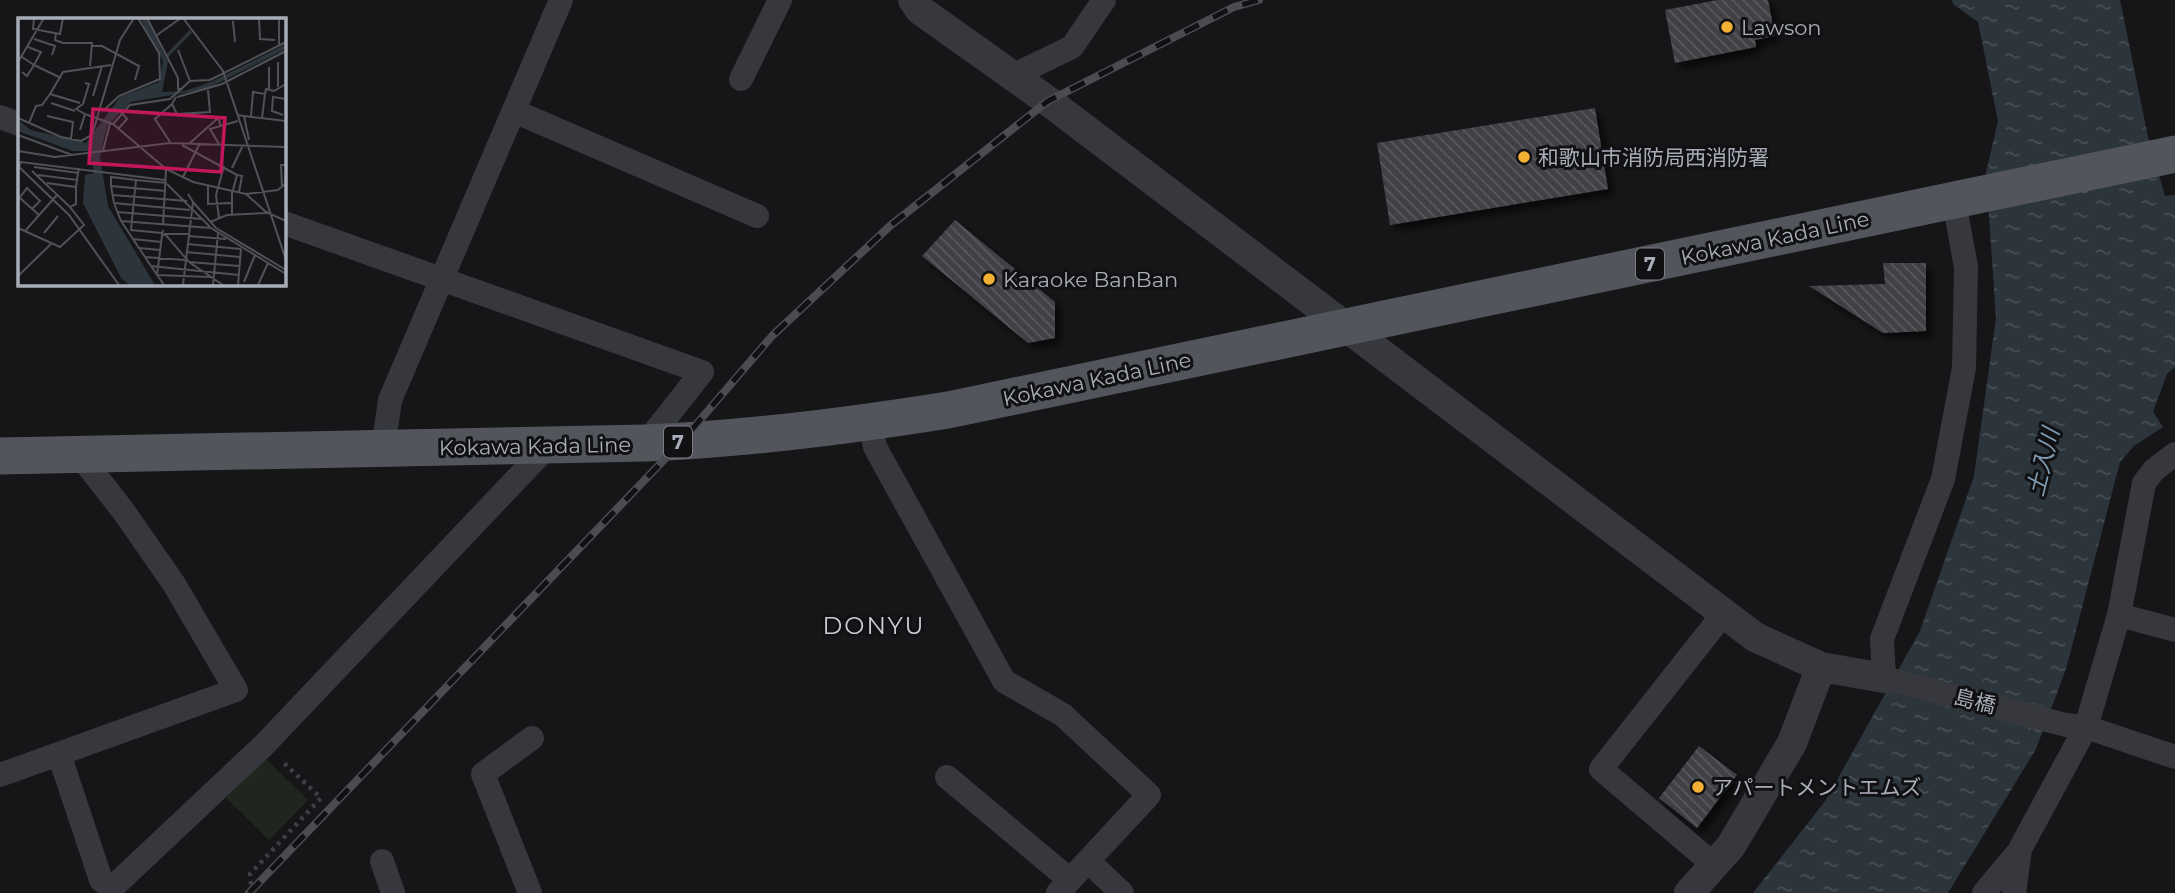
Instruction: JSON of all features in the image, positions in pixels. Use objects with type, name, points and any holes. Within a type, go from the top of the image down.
[{"type":"main road","name":"Kokawa Kada Line","points":[[0,456],[646,443],[870,422],[948,410],[2175,154]]},
{"type":"street","points":[[383,449],[390,400],[561,0]]},
{"type":"street","points":[[741,79],[780,0]]},
{"type":"street","points":[[913,0],[920,10],[1012,76],[1755,637],[1821,667],[1884,678],[1882,639],[1943,479],[1964,368],[1966,267],[1954,201]]},
{"type":"street","points":[[1012,76],[1072,47],[1104,0]]},
{"type":"street","points":[[514,111],[757,216]]},
{"type":"street","points":[[0,117],[18,124]]},
{"type":"street","points":[[285,223],[702,372],[646,443]]},
{"type":"street","points":[[870,422],[874,447],[1004,681],[1063,715],[1149,795],[1064,886],[947,776]]},
{"type":"street","points":[[59,754],[102,880],[112,888],[264,745],[548,446]]},
{"type":"street","points":[[0,775],[236,690],[174,584],[124,512],[78,453]]},
{"type":"street","points":[[1984,893],[2020,849],[2076,726],[2119,615],[2144,483],[2154,470],[2175,454]]},
{"type":"street","points":[[1713,864],[1601,769],[1724,614]]},
{"type":"street","points":[[2119,615],[2175,631]]},
{"type":"street","points":[[1689,893],[1731,846],[1792,743],[1821,667]]},
{"type":"street","name":"島橋","points":[[1884,678],[2076,726],[2175,757]]},
{"type":"street","points":[[530,893],[483,774],[532,738]]},
{"type":"street","points":[[2014,893],[2020,849]]},
{"type":"street","points":[[382,861],[393,893]]},
{"type":"street","points":[[1088,861],[1122,893]]},
{"type":"path","points":[[252,893],[250,874],[321,798],[264,745]]},
{"type":"shaded area","points":[[265,758],[308,800],[269,840],[226,798]]},
{"type":"water","name":"土入川","points":[[1952,0],[2120,0],[2148,137],[2165,196],[2175,195],[2175,367],[2167,374],[2153,412],[2163,427],[2134,446],[2120,462],[2066,669],[2036,749],[1948,893],[1753,893],[1826,800],[1920,631],[1974,476],[1996,318],[1986,173],[1998,121],[1978,22],[1953,4]]},
{"type":"building","points":[[1717,0],[1768,0],[1775,36],[1755,40],[1756,47],[1675,63],[1665,10]]},
{"type":"building","points":[[1595,108],[1608,189],[1390,225],[1377,143]]},
{"type":"building","name":"Karaoke BanBan","points":[[955,220],[1055,302],[1055,338],[1028,343],[922,256]]},
{"type":"building","points":[[1883,263],[1926,263],[1926,331],[1883,333],[1809,286],[1885,284]]},
{"type":"building","name":"アパートメントエムズ","points":[[1699,746],[1737,775],[1697,828],[1659,798]]},
{"type":"railway","points":[[249,893],[682,441],[772,336],[891,225],[1048,101],[1234,7],[1259,0]]},
{"type":"place","name":"Lawson","points":[[1727,27]]},
{"type":"place","name":"和歌山市消防局西消防署","points":[[1524,157]]},
{"type":"place","name":"Karaoke BanBan","points":[[989,279]]},
{"type":"place","name":"アパートメントエムズ","points":[[1698,787]]},
{"type":"district","name":"DONYU","points":[[874,625]]}]
